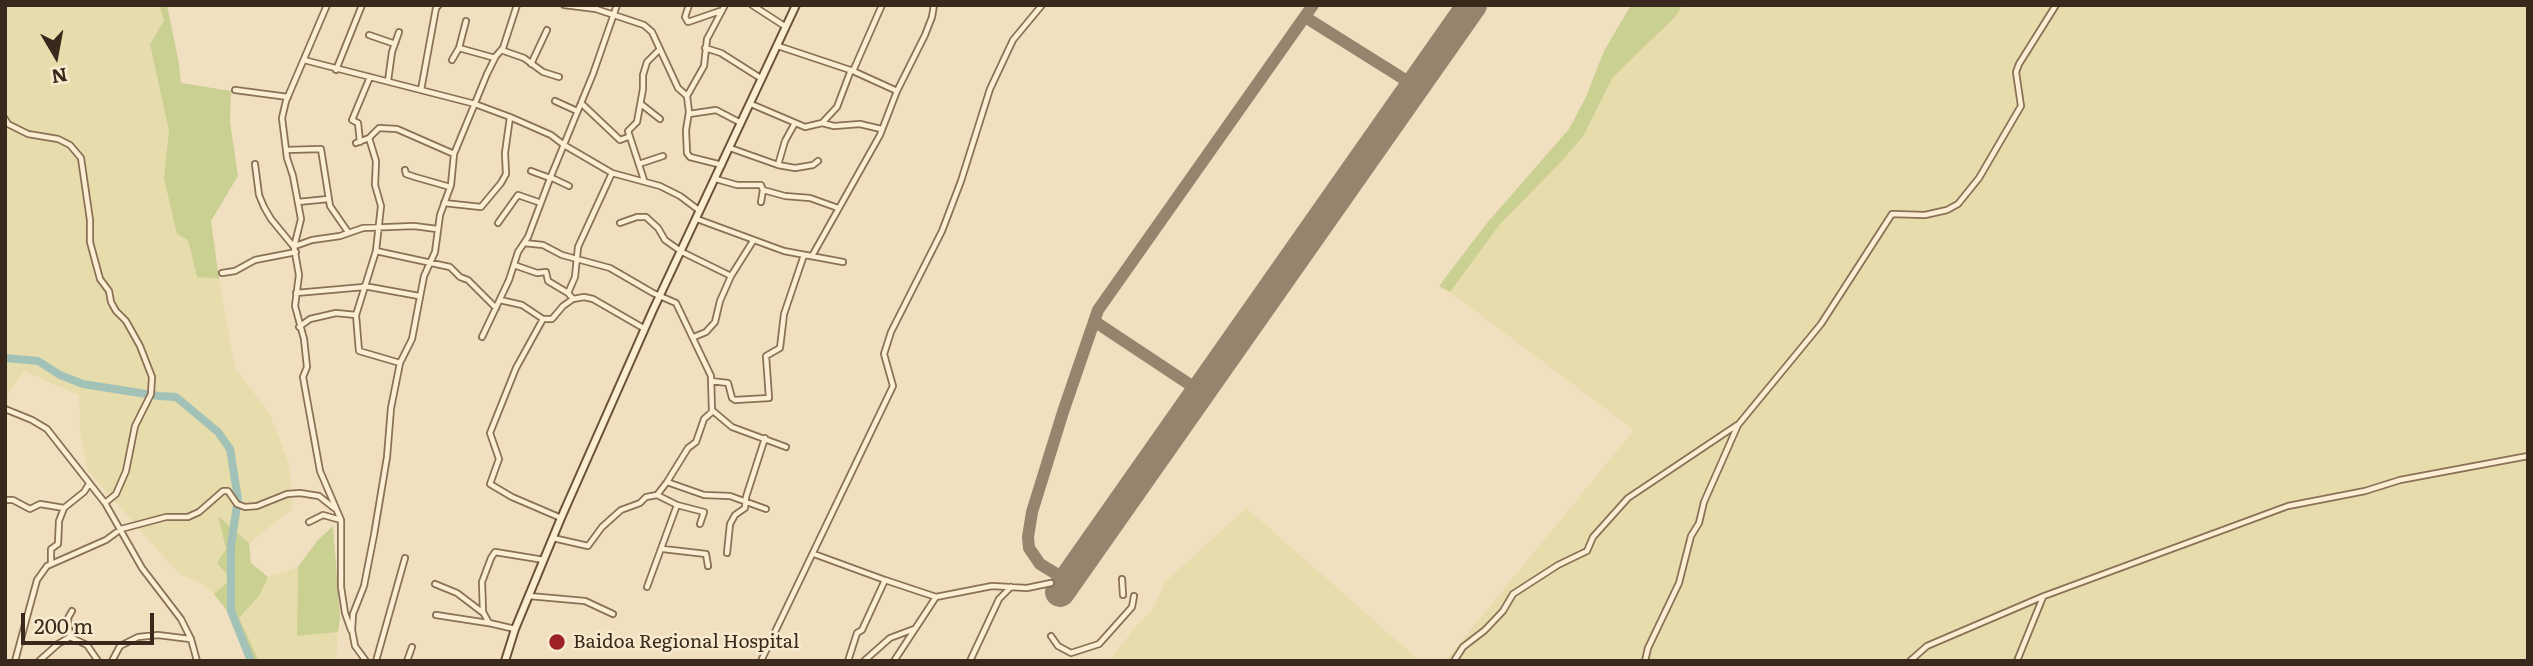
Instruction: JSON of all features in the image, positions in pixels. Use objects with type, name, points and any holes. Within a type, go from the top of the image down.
[{"type":"main road","points":[[505,661],[515,629],[561,518],[645,329],[796,5]]},
{"type":"street","points":[[327,5],[288,97],[282,118],[301,219],[295,249],[299,275],[295,306],[304,339],[307,367],[303,377],[320,471],[341,520],[341,587],[345,613],[355,646],[366,661]]},
{"type":"street","points":[[336,70],[362,5]]},
{"type":"street","points":[[421,90],[436,8],[439,5]]},
{"type":"street","points":[[352,630],[353,614],[364,586],[374,535],[387,457],[391,408],[400,363],[412,339],[424,276],[435,252],[437,229],[450,187],[454,154],[495,58],[501,50],[517,5]]},
{"type":"street","points":[[564,5],[596,7],[644,25],[652,32],[678,88],[688,96]]},
{"type":"street","points":[[482,337],[528,237],[617,5]]},
{"type":"street","points":[[689,5],[685,17],[688,22],[720,10]]},
{"type":"street","points":[[722,165],[690,157],[687,153],[686,130],[688,96],[704,66],[705,48],[720,10],[725,5]]},
{"type":"street","points":[[752,5],[786,27]]},
{"type":"street","points":[[822,124],[837,107],[882,5]]},
{"type":"street","points":[[812,256],[880,135],[897,91],[925,35],[934,5]]},
{"type":"street","points":[[761,661],[893,386],[884,354],[891,332],[942,231],[990,89],[1013,40],[1042,5]]},
{"type":"street","points":[[1645,661],[1648,648],[1679,583],[1691,536],[1699,523],[1704,502],[1738,425],[1821,324],[1892,214],[1925,215],[1947,209],[1958,204],[1979,178],[2021,106],[2016,72],[2019,64],[2056,5]]},
{"type":"street","points":[[452,60],[459,48],[466,21]]},
{"type":"street","points":[[531,64],[547,30]]},
{"type":"street","points":[[387,82],[399,32]]},
{"type":"street","points":[[369,35],[395,44]]},
{"type":"street","points":[[778,46],[852,70],[897,91]]},
{"type":"street","points":[[459,48],[495,58]]},
{"type":"street","points":[[705,48],[721,53],[762,79]]},
{"type":"street","points":[[644,180],[628,131],[637,122],[642,75],[648,62],[660,49]]},
{"type":"street","points":[[501,50],[524,58],[543,72],[559,77]]},
{"type":"street","points":[[304,60],[475,104],[510,117],[551,135],[612,173],[644,180],[680,196],[699,215],[753,241],[784,251],[843,262]]},
{"type":"street","points":[[370,77],[352,120],[358,123],[358,142],[369,138],[379,128],[397,128],[454,154]]},
{"type":"street","points":[[235,90],[288,97]]},
{"type":"street","points":[[555,101],[577,111]]},
{"type":"street","points":[[581,103],[620,140],[628,137]]},
{"type":"street","points":[[641,104],[660,119]]},
{"type":"street","points":[[751,104],[804,127],[860,124],[881,130]]},
{"type":"street","points":[[689,114],[716,110],[741,124]]},
{"type":"street","points":[[444,203],[481,207],[500,183],[506,174],[505,153],[510,117]]},
{"type":"street","points":[[5,119],[8,124],[27,134],[58,139],[70,145],[81,158],[90,220],[90,242],[100,279],[109,291],[116,311],[126,321],[136,339],[152,377],[151,394],[135,426],[126,471],[116,494],[105,503]]},
{"type":"street","points":[[778,165],[785,141],[795,123]]},
{"type":"street","points":[[369,138],[376,161],[375,185],[381,206],[376,251],[356,315],[359,351],[400,363]]},
{"type":"street","points":[[730,148],[778,165],[796,168],[813,165],[818,161]]},
{"type":"street","points":[[286,150],[321,149],[328,199],[348,232]]},
{"type":"street","points":[[639,164],[663,156]]},
{"type":"street","points":[[255,164],[259,195],[264,206],[295,249]]},
{"type":"street","points":[[405,170],[405,174],[450,187]]},
{"type":"street","points":[[531,172],[569,186]]},
{"type":"street","points":[[568,293],[575,278],[578,247],[612,173]]},
{"type":"street","points":[[716,179],[737,185],[761,185],[761,202]]},
{"type":"street","points":[[763,190],[785,196],[810,198],[838,208]]},
{"type":"street","points":[[498,223],[518,195],[541,203]]},
{"type":"street","points":[[298,202],[328,199]]},
{"type":"street","points":[[620,223],[644,216],[666,240],[682,252],[731,276]]},
{"type":"street","points":[[222,274],[235,271],[255,260],[295,249],[312,240],[340,236],[348,232],[379,226],[437,229]]},
{"type":"street","points":[[694,337],[706,332],[715,322],[731,276],[753,241]]},
{"type":"street","points":[[523,243],[543,246],[562,255],[610,268],[669,298],[680,307],[711,376],[712,412]]},
{"type":"street","points":[[376,251],[450,267],[496,308]]},
{"type":"street","points":[[711,381],[728,383],[735,400],[769,398],[766,356],[780,348],[785,314],[804,255]]},
{"type":"street","points":[[514,265],[537,273],[546,272],[548,281],[573,299]]},
{"type":"street","points":[[296,293],[364,286],[419,296]]},
{"type":"street","points":[[500,300],[522,305],[543,319],[552,319],[573,299],[584,297],[593,299],[645,329]]},
{"type":"street","points":[[299,327],[310,319],[336,313],[356,315]]},
{"type":"street","points":[[543,319],[516,369],[490,433],[499,459],[490,484],[512,497],[561,518]]},
{"type":"street","points":[[5,409],[47,429],[105,503],[142,568],[181,619],[191,639],[197,661]]},
{"type":"street","points":[[712,412],[732,427],[786,447]]},
{"type":"street","points":[[657,495],[688,448],[696,443],[704,419],[712,412]]},
{"type":"street","points":[[1454,661],[1463,647],[1503,611],[1513,594],[1558,565],[1587,551],[1593,537],[1628,498],[1738,425]]},
{"type":"street","points":[[727,554],[730,524],[735,515],[745,508],[765,438]]},
{"type":"street","points":[[1910,661],[1927,646],[2044,596],[2288,506],[2365,491],[2400,480],[2528,456]]},
{"type":"street","points":[[667,482],[704,495],[730,496],[766,509]]},
{"type":"street","points":[[51,563],[51,549],[58,544],[59,521],[64,508],[84,492],[89,484]]},
{"type":"street","points":[[15,661],[37,580],[51,563],[106,540],[121,529],[166,517],[188,517],[199,512],[223,491],[228,491],[237,503],[246,507],[257,506],[287,494],[300,493],[319,496],[338,510]]},
{"type":"street","points":[[553,538],[588,546],[621,510],[640,503],[646,497],[657,495],[677,505],[704,512],[700,524]]},
{"type":"street","points":[[5,500],[13,500],[30,509],[40,504],[64,508]]},
{"type":"street","points":[[647,587],[677,505]]},
{"type":"street","points":[[309,522],[323,515],[341,520]]},
{"type":"street","points":[[663,549],[706,554],[708,566]]},
{"type":"street","points":[[483,612],[482,582],[495,552],[544,560]]},
{"type":"street","points":[[814,554],[936,597],[992,586],[1027,588],[1051,583]]},
{"type":"street","points":[[376,661],[405,558]]},
{"type":"street","points":[[1122,579],[1123,595]]},
{"type":"street","points":[[848,661],[857,633],[862,630],[886,580]]},
{"type":"street","points":[[435,584],[457,593],[483,612],[489,623]]},
{"type":"street","points":[[971,661],[999,599],[1012,586]]},
{"type":"street","points":[[529,596],[585,601],[614,614]]},
{"type":"street","points":[[1051,636],[1058,646],[1071,653],[1100,644],[1132,607],[1134,596]]},
{"type":"street","points":[[2017,661],[2044,596]]},
{"type":"street","points":[[894,661],[936,597]]},
{"type":"street","points":[[71,637],[68,618],[72,611]]},
{"type":"street","points":[[436,615],[515,629]]},
{"type":"street","points":[[864,661],[890,638],[915,629]]},
{"type":"street","points":[[112,661],[120,646],[138,637],[158,635],[191,639]]},
{"type":"street","points":[[39,661],[58,644],[71,637]]},
{"type":"street","points":[[71,637],[87,645],[98,661]]},
{"type":"street","points":[[407,661],[412,647]]},
{"type":"shaded area","points":[[5,5],[159,5],[164,20],[150,44],[169,131],[164,179],[177,234],[188,240],[197,277],[219,279],[235,368],[270,414],[289,464],[292,509],[249,543],[219,517],[231,579],[214,594],[203,584],[179,574],[88,471],[80,432],[79,395],[24,371],[5,399]]},
{"type":"shaded area","points":[[1683,5],[2528,5],[2528,661],[1445,661],[1634,430],[1450,292],[1500,224],[1584,135],[1613,77],[1675,17]]},
{"type":"shaded area","points":[[1246,508],[1420,661],[1109,661],[1153,609],[1165,582]]},
{"type":"shaded area","points":[[298,567],[297,636],[338,632],[336,661],[259,661],[239,618],[259,596],[268,577]]},
{"type":"green space","points":[[159,5],[167,5],[181,83],[231,91],[230,122],[238,176],[211,221],[219,279],[197,277],[188,240],[177,234],[164,179],[169,131],[150,44],[164,20]]},
{"type":"green space","points":[[1631,5],[1683,5],[1675,17],[1613,77],[1584,135],[1500,224],[1450,292],[1439,286],[1487,223],[1569,129],[1586,97],[1604,51]]},
{"type":"green space","points":[[218,516],[249,543],[251,563],[268,577],[259,596],[239,618],[259,661],[249,661],[232,617],[214,594],[231,579],[217,563],[226,549]]},
{"type":"green space","points":[[333,526],[340,617],[338,632],[297,636],[298,567],[318,540]]},
{"type":"waterway","points":[[5,358],[38,361],[60,375],[83,384],[176,397],[218,432],[230,449],[238,499],[231,545],[231,611],[251,661]]},
{"type":"taxiway","points":[[1068,581],[1040,564],[1029,548],[1028,537],[1032,512],[1098,310],[1313,5]]},
{"type":"taxiway","points":[[1305,17],[1415,86]]},
{"type":"taxiway","points":[[1094,321],[1201,392]]},
{"type":"runway","points":[[1060,592],[1472,5]]},
{"type":"place","name":"Baidoa Regional Hospital","points":[[557,642]]}]
